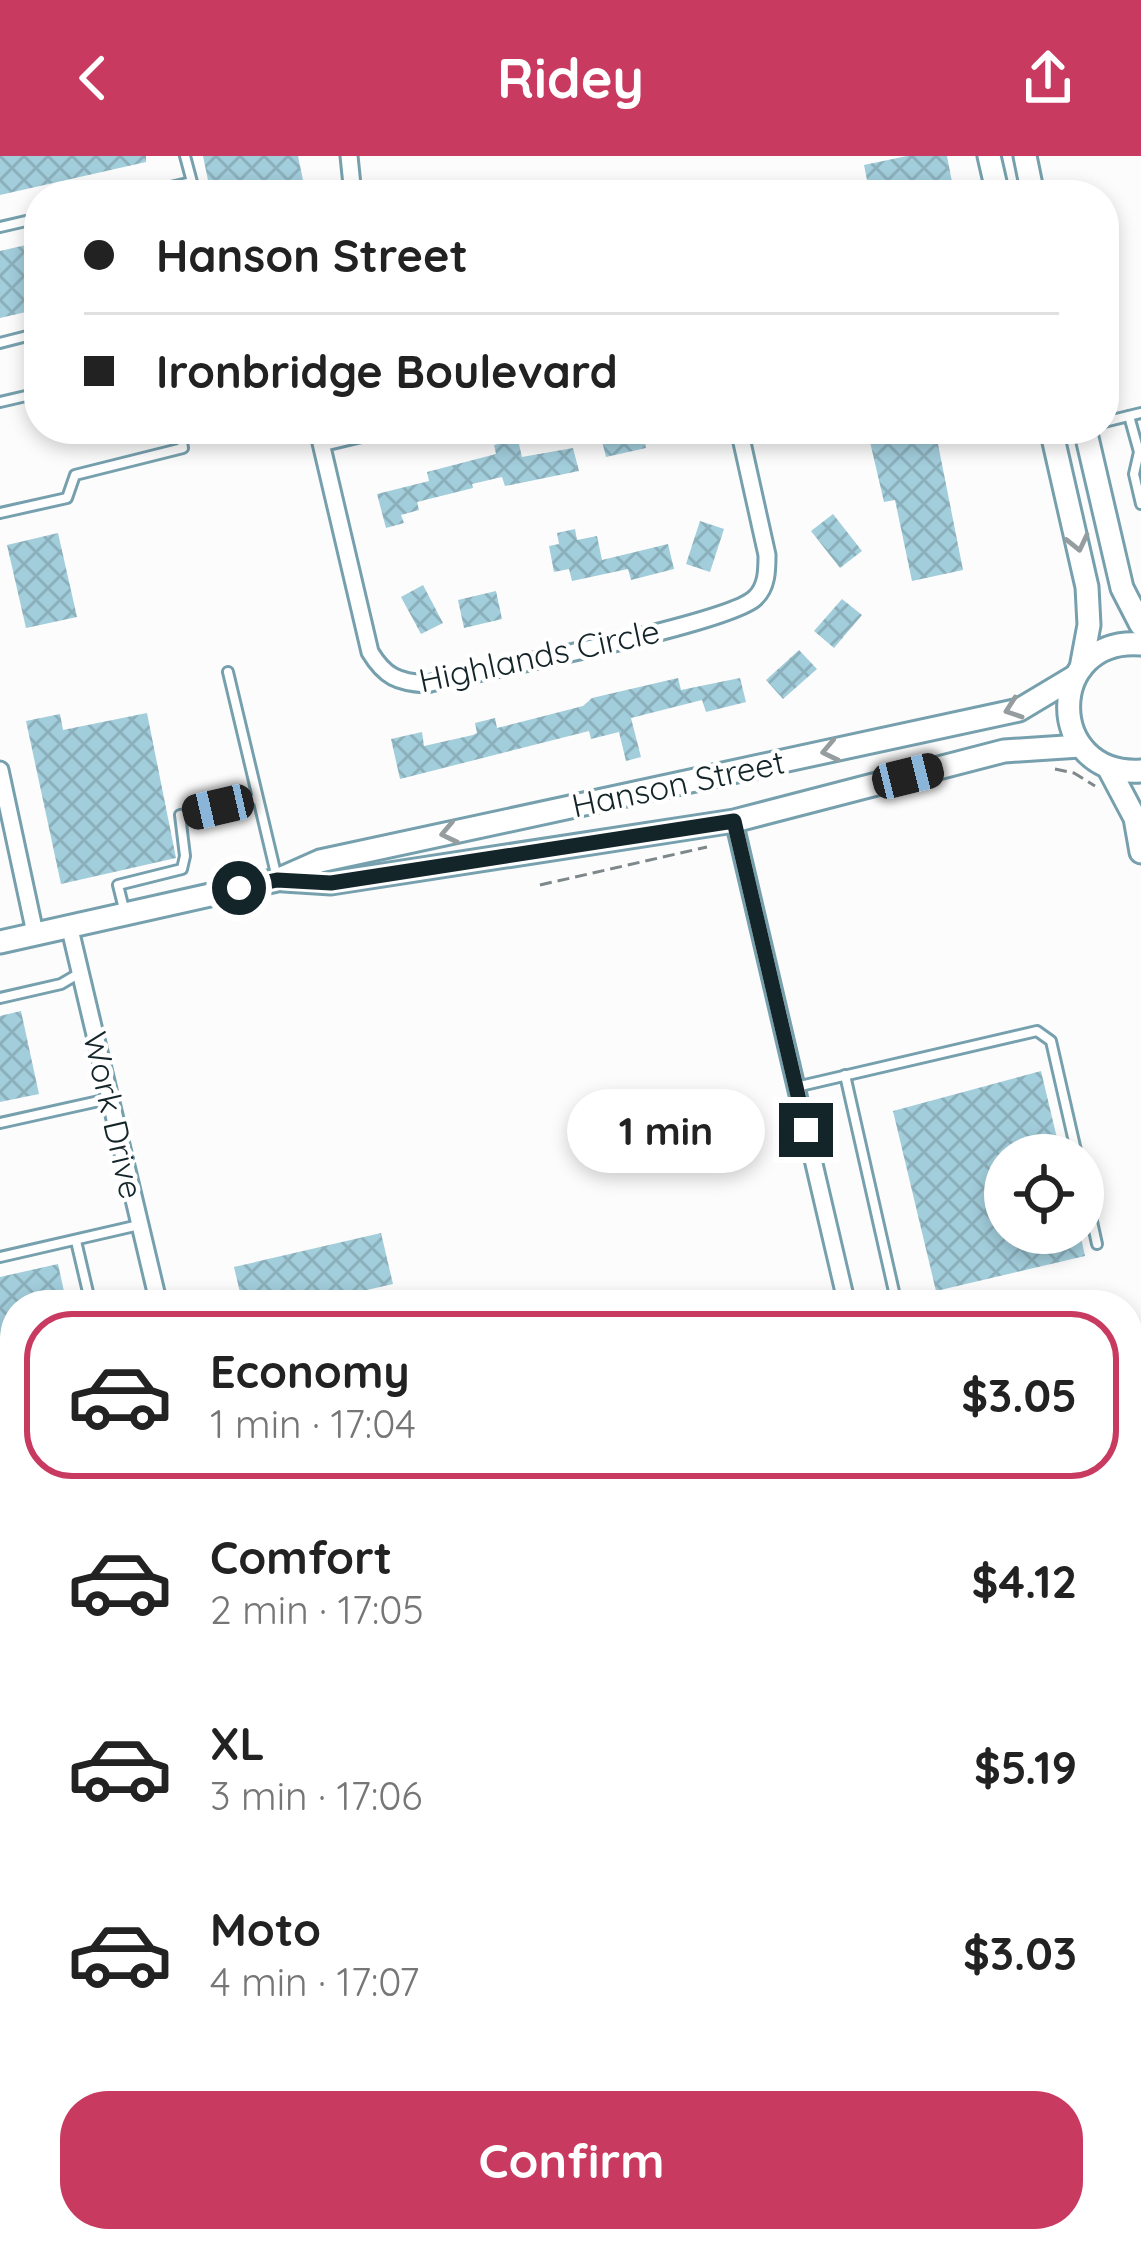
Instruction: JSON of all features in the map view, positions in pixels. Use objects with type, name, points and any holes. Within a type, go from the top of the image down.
[{"type":"street","name":"Highlands Circle","points":[[321,444],[370,652],[382,672],[400,682],[426,684],[678,626],[736,610],[756,598],[767,577],[767,555],[742,444]]},
{"type":"street","points":[[1055,444],[1088,586],[1089,625],[1067,712],[1080,746],[1108,767],[1135,818],[1141,852]]},
{"type":"street","points":[[1088,444],[1122,588],[1141,626]]},
{"type":"street","name":"Hanson Street","points":[[0,942],[277,880],[320,860],[1019,710],[1110,646],[1141,644]]},
{"type":"street","name":"Hanson Street","points":[[277,880],[331,883],[736,831],[1004,751],[1080,746]]},
{"type":"street","points":[[1108,767],[1141,771]]},
{"type":"street","points":[[0,770],[35,933]]},
{"type":"street","points":[[736,831],[843,1290]]},
{"type":"street","name":"Work Drive","points":[[69,926],[155,1290]]},
{"type":"lane","points":[[1119,418],[1141,413]]},
{"type":"lane","points":[[1129,416],[1138,452],[1134,474],[1141,504]]},
{"type":"lane","points":[[0,513],[67,497],[75,475],[183,448],[182,444]]},
{"type":"lane","points":[[228,672],[277,880]]},
{"type":"lane","points":[[125,913],[118,885],[182,868],[180,815],[256,799]]},
{"type":"lane","points":[[0,998],[61,985],[80,973]]},
{"type":"lane","points":[[796,1087],[1037,1031],[1051,1041],[1072,1134]]},
{"type":"lane","points":[[845,1076],[895,1290]]},
{"type":"lane","points":[[0,1123],[110,1099]]},
{"type":"lane","points":[[0,1257],[140,1224]]},
{"type":"lane","points":[[76,1241],[87,1290]]},
{"type":"path","points":[[1040,767],[1074,773],[1099,789]]},
{"type":"path","points":[[540,885],[736,831]]},
{"type":"building","points":[[0,156],[146,156],[146,162],[66,180],[24,180],[24,190],[0,195]]},
{"type":"building","points":[[203,156],[298,156],[303,180],[208,180]]},
{"type":"building","points":[[907,156],[947,156],[952,180],[867,180],[864,165]]},
{"type":"building","points":[[24,245],[24,312],[0,318],[0,251]]},
{"type":"building","points":[[519,444],[522,457],[573,448],[579,471],[505,486],[502,477],[472,484],[473,488],[417,502],[419,510],[401,515],[404,523],[386,528],[377,494],[429,481],[427,472],[496,454],[494,445]]},
{"type":"building","points":[[603,444],[645,444],[646,448],[606,457]]},
{"type":"building","points":[[870,444],[938,444],[963,570],[912,581],[895,500],[884,502]]},
{"type":"building","points":[[833,514],[862,551],[840,568],[811,531]]},
{"type":"building","points":[[700,521],[724,529],[710,572],[686,564]]},
{"type":"building","points":[[575,529],[577,540],[597,536],[602,560],[668,544],[674,569],[631,580],[628,569],[572,581],[569,569],[554,572],[549,546],[559,544],[557,533]]},
{"type":"building","points":[[58,533],[77,617],[26,628],[7,545]]},
{"type":"building","points":[[423,585],[443,623],[421,634],[401,597]]},
{"type":"building","points":[[496,591],[502,619],[464,628],[458,600]]},
{"type":"building","points":[[842,599],[862,615],[834,648],[814,631]]},
{"type":"building","points":[[799,650],[817,669],[783,699],[766,680]]},
{"type":"building","points":[[678,678],[681,690],[740,678],[746,702],[706,712],[702,700],[631,718],[641,757],[626,761],[619,732],[591,739],[589,731],[400,779],[391,739],[422,732],[424,746],[473,735],[477,733],[475,723],[495,718],[497,728],[583,706],[592,698]]},
{"type":"building","points":[[147,713],[176,858],[61,884],[26,721],[60,714],[63,730]]},
{"type":"building","points":[[21,1011],[39,1094],[0,1102],[0,1016]]},
{"type":"building","points":[[1041,1071],[1056,1134],[984,1134],[984,1254],[1085,1256],[936,1290],[893,1111]]},
{"type":"building","points":[[381,1233],[393,1284],[367,1290],[239,1290],[234,1267]]},
{"type":"building","points":[[58,1264],[64,1290],[0,1290],[0,1277]]},
{"type":"route","points":[[239,888],[277,880],[331,883],[734,821],[806,1130]]}]
